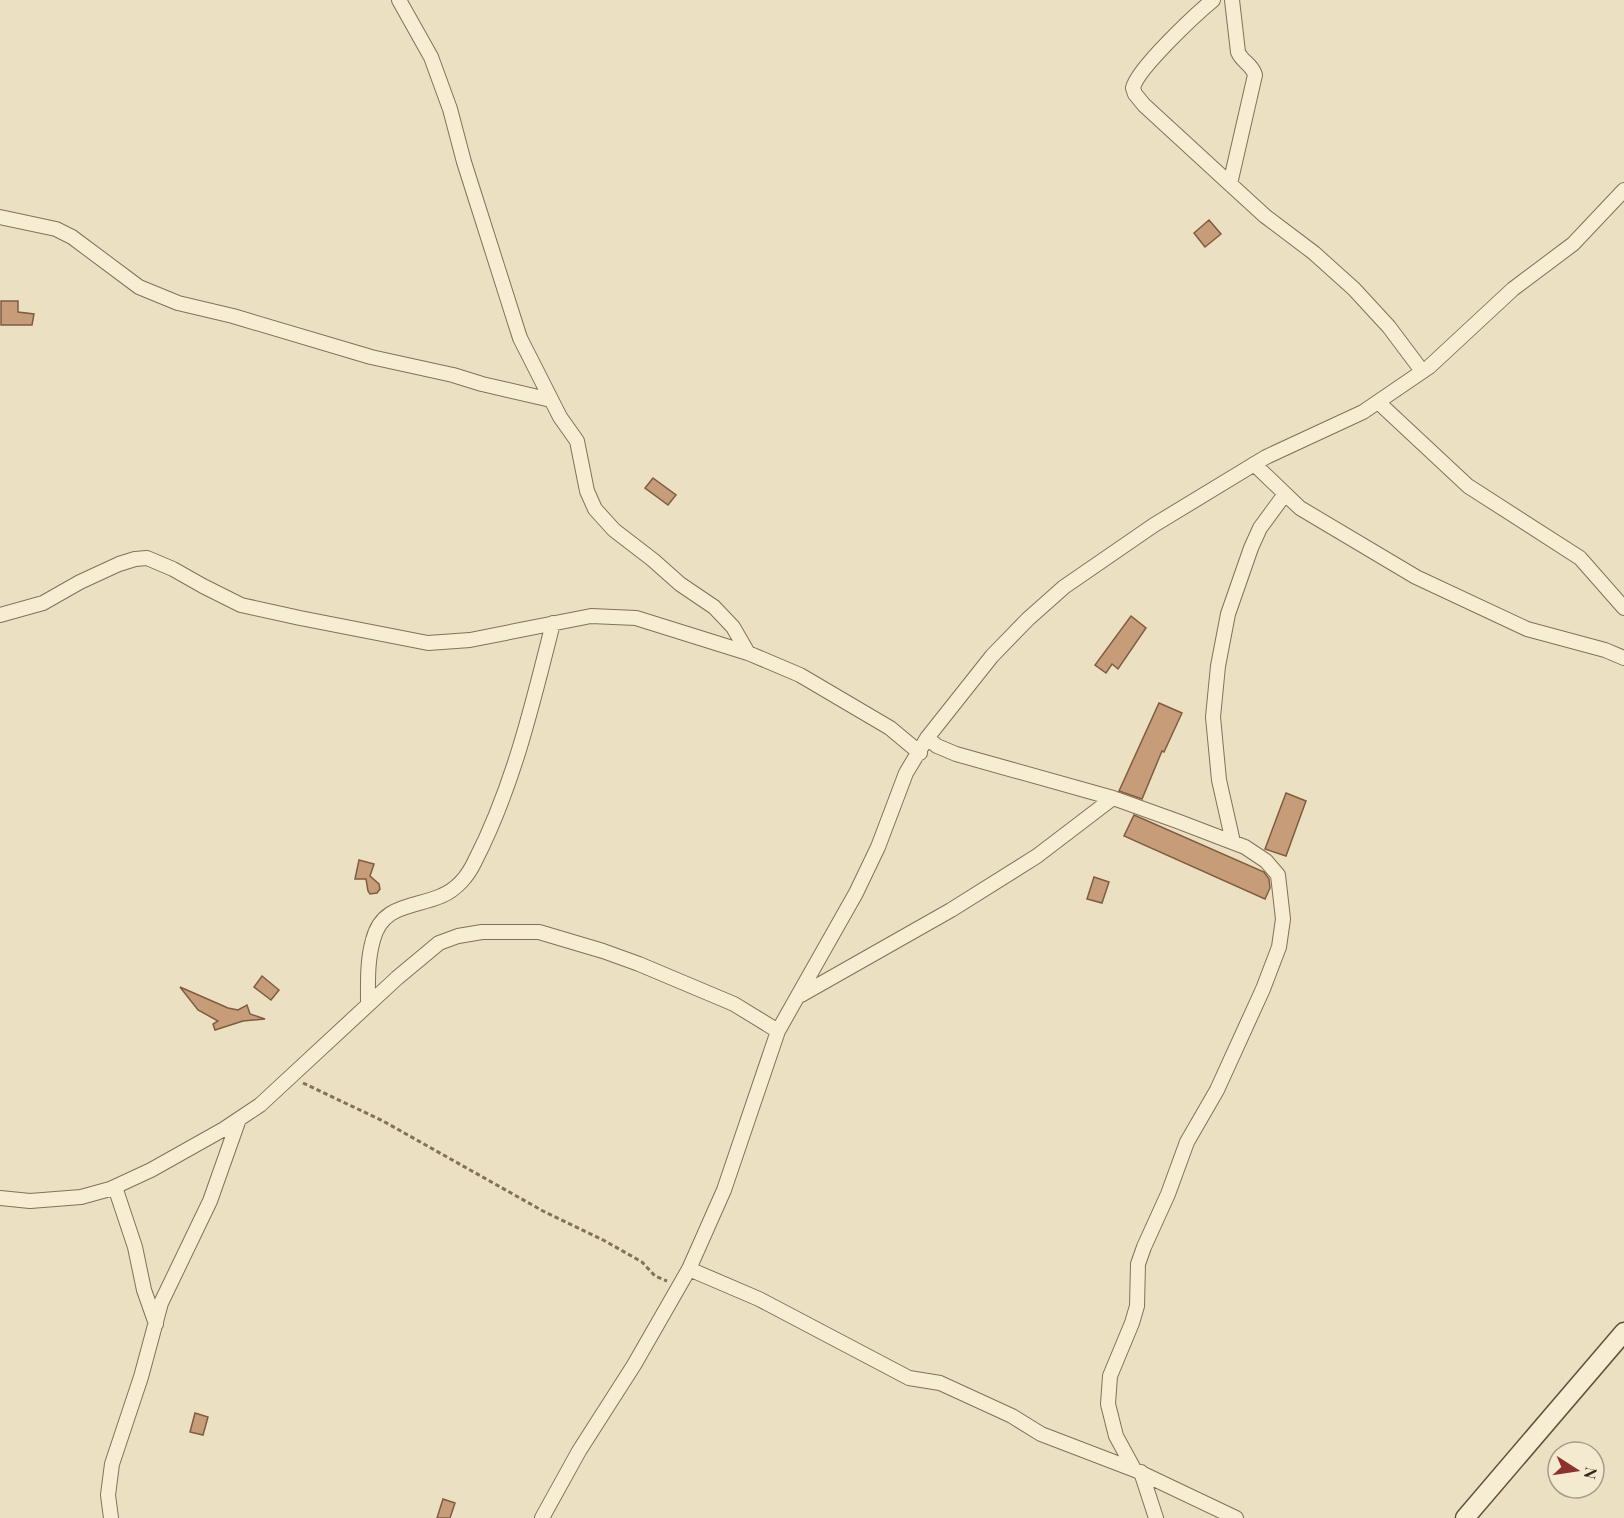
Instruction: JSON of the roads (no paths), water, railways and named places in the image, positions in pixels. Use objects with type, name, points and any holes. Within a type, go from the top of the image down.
[{"type":"main road","points":[[1465,1518],[1624,1332]]},
{"type":"street","points":[[399,0],[431,57],[450,109],[464,162],[520,338],[560,417],[577,441],[587,491],[594,509],[614,530],[680,584],[714,607],[733,627],[747,653]]},
{"type":"street","points":[[1213,0],[1169,42],[1138,77],[1133,88],[1135,94],[1144,105],[1265,216],[1314,253],[1354,289],[1389,327],[1422,372]]},
{"type":"street","points":[[1230,184],[1256,75],[1251,65],[1240,57],[1238,52],[1232,0]]},
{"type":"street","points":[[542,1518],[579,1451],[628,1375],[690,1269],[724,1190],[778,1031],[856,893],[878,847],[906,773],[927,738],[992,656],[1028,619],[1064,587],[1154,525],[1254,464],[1363,412],[1422,372],[1513,289],[1573,244],[1624,190]]},
{"type":"street","points":[[0,217],[57,229],[72,237],[139,287],[178,303],[233,316],[370,357],[551,400]]},
{"type":"street","points":[[1378,402],[1468,486],[1580,558],[1624,608]]},
{"type":"street","points":[[1254,464],[1300,508],[1416,577],[1527,629],[1605,650],[1624,658]]},
{"type":"street","points":[[1233,842],[1219,780],[1213,717],[1218,666],[1228,614],[1251,548],[1260,528],[1285,494]]},
{"type":"street","points":[[0,615],[43,603],[119,564],[147,558],[241,604],[289,616],[428,643],[470,640],[591,616],[636,618],[747,653],[800,675],[890,728],[920,753]]},
{"type":"street","points":[[368,1004],[368,961],[373,938],[379,925],[388,915],[401,907],[443,895],[465,879],[475,862],[494,820],[511,772],[536,692],[554,623]]},
{"type":"street","points":[[927,738],[937,746],[956,754],[1113,798],[1233,842],[1266,861],[1278,875],[1283,920],[1280,947],[1221,1080],[1188,1142],[1138,1264],[1137,1306],[1110,1376],[1108,1404],[1116,1436],[1137,1471],[1156,1518]]},
{"type":"street","points":[[799,996],[951,910],[1036,856],[1113,798]]},
{"type":"street","points":[[0,1198],[30,1201],[81,1197],[115,1186],[151,1170],[260,1105],[368,1004],[439,943],[458,936],[482,932],[539,932],[639,964],[734,1004],[778,1031]]},
{"type":"street","points":[[111,1518],[108,1495],[112,1464],[141,1377],[161,1303],[210,1201],[239,1119]]},
{"type":"street","points":[[115,1186],[135,1247],[144,1290],[156,1324]]},
{"type":"street","points":[[690,1269],[759,1299],[899,1374],[940,1383],[1012,1416],[1041,1434],[1137,1471],[1236,1518]]}]
